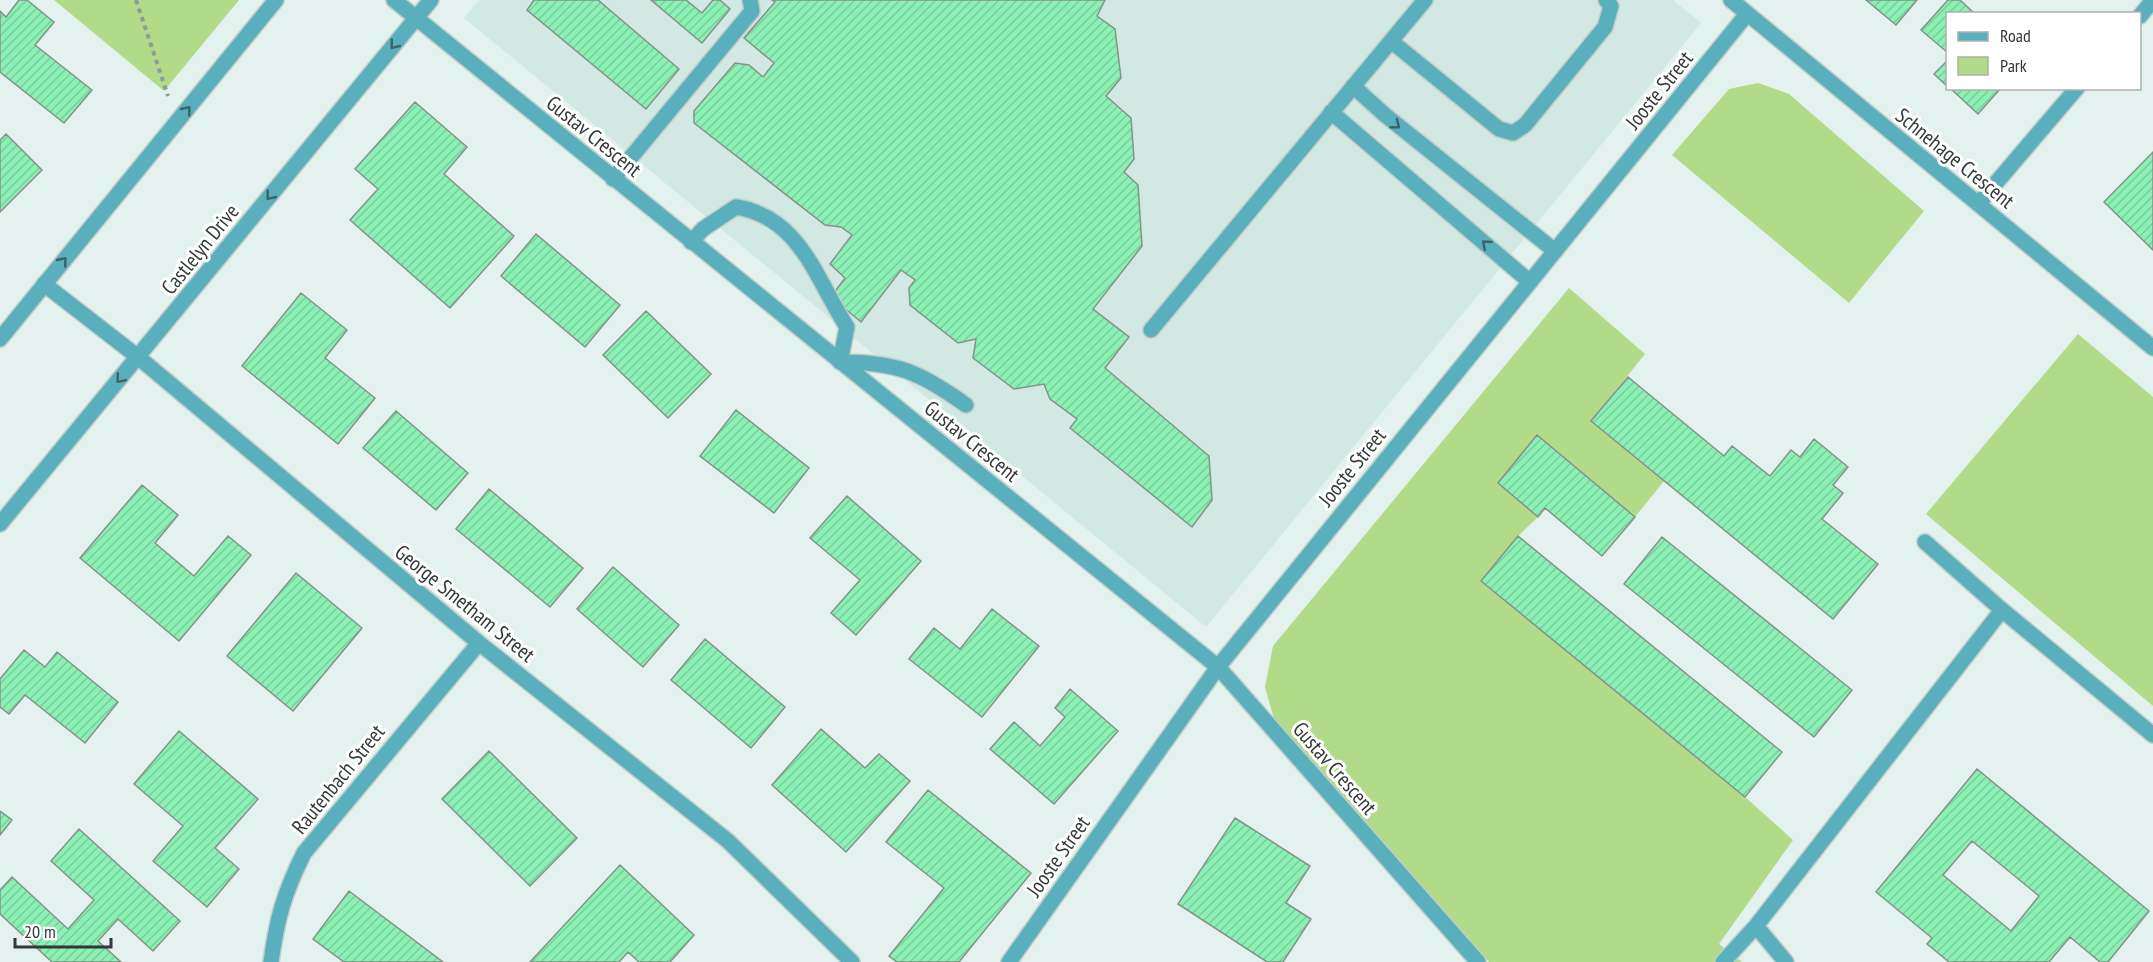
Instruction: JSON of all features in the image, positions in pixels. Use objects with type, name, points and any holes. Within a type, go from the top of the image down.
[{"type":"street","points":[[0,339],[276,0]]},
{"type":"street","name":"Gustav Crescent","points":[[394,0],[1218,667],[1478,962]]},
{"type":"street","name":"Castlelyn Drive","points":[[0,524],[431,0]]},
{"type":"street","points":[[613,179],[752,11],[750,0]]},
{"type":"street","points":[[1151,330],[1425,0]]},
{"type":"street","points":[[1391,41],[1499,129],[1513,133],[1525,125],[1605,27],[1611,12],[1611,6],[1606,0]]},
{"type":"street","name":"Schnehage Crescent","points":[[1731,0],[2153,348]]},
{"type":"street","points":[[2141,14],[2153,0]]},
{"type":"street","name":"Jooste Street","points":[[1009,962],[1218,667],[1748,14]]},
{"type":"street","points":[[1353,86],[1384,115],[1555,251]]},
{"type":"street","points":[[1978,204],[2075,90]]},
{"type":"street","points":[[1331,112],[1530,282]]},
{"type":"street","points":[[691,242],[703,228],[736,207],[756,210],[773,220],[796,240],[847,327],[840,362],[895,365],[940,386],[966,405]]},
{"type":"street","name":"George Smetham Street","points":[[45,284],[138,357],[478,643],[728,842],[852,962]]},
{"type":"street","points":[[1925,542],[2002,610],[2153,735]]},
{"type":"street","points":[[1724,962],[1756,926],[2002,610]]},
{"type":"street","name":"Rautenbach Street","points":[[271,962],[277,921],[286,888],[304,854],[478,643]]},
{"type":"street","points":[[1756,926],[1786,962]]},
{"type":"path","points":[[135,0],[177,122]]},
{"type":"shaded area","points":[[479,0],[1673,0],[1701,23],[1206,627],[464,18]]},
{"type":"green space","points":[[54,0],[239,0],[164,91]]},
{"type":"green space","points":[[1758,83],[1789,94],[1924,211],[1849,303],[1672,155],[1729,89]]},
{"type":"green space","points":[[1569,288],[1645,354],[1591,421],[1664,481],[1635,517],[1537,436],[1498,483],[1538,517],[1518,536],[1481,581],[1745,797],[1793,840],[1719,944],[1742,962],[1489,962],[1274,719],[1265,687],[1273,646]]},
{"type":"green space","points":[[2078,334],[2153,397],[2153,706],[1926,514]]},
{"type":"building","points":[[19,0],[27,0],[54,22],[35,45],[92,90],[64,123],[0,72],[0,11],[6,17]]},
{"type":"building","points":[[534,0],[598,0],[679,69],[646,109],[527,10]]},
{"type":"building","points":[[651,0],[686,0],[702,13],[713,0],[720,0],[730,9],[702,43]]},
{"type":"building","points":[[772,0],[1105,0],[1097,16],[1115,29],[1121,78],[1106,96],[1131,118],[1134,159],[1124,172],[1138,185],[1142,246],[1093,309],[1129,337],[1105,368],[1209,456],[1212,500],[1192,527],[1070,428],[1077,419],[1050,399],[1044,384],[1014,389],[973,358],[976,339],[958,343],[910,305],[909,288],[915,280],[901,270],[861,322],[831,297],[845,278],[830,264],[852,235],[841,227],[825,225],[694,123],[694,111],[735,63],[749,65],[763,77],[774,63],[744,38],[775,2]]},
{"type":"building","points":[[1866,0],[1917,0],[1896,25]]},
{"type":"building","points":[[1948,0],[1960,0],[1973,12],[1946,12],[1946,51],[1921,30]]},
{"type":"building","points":[[1946,62],[1946,85],[1934,74]]},
{"type":"building","points":[[1952,90],[1999,90],[1978,114]]},
{"type":"building","points":[[415,102],[467,147],[444,174],[514,236],[450,308],[350,220],[378,189],[355,169]]},
{"type":"building","points":[[6,134],[42,170],[0,212],[0,140]]},
{"type":"building","points":[[2153,152],[2153,250],[2104,202]]},
{"type":"building","points":[[536,234],[620,305],[585,347],[501,276]]},
{"type":"building","points":[[301,293],[347,330],[325,358],[375,398],[338,444],[242,366]]},
{"type":"building","points":[[646,311],[711,374],[668,418],[603,355]]},
{"type":"building","points":[[1628,377],[1724,456],[1732,446],[1770,476],[1791,450],[1800,457],[1814,439],[1848,467],[1833,485],[1843,493],[1822,519],[1878,564],[1833,619],[1591,421]]},
{"type":"building","points":[[736,410],[809,468],[774,513],[700,456]]},
{"type":"building","points":[[396,411],[468,473],[436,510],[363,448]]},
{"type":"building","points":[[1537,435],[1635,517],[1602,556],[1545,508],[1538,517],[1498,483]]},
{"type":"building","points":[[142,485],[178,515],[155,543],[194,576],[228,536],[251,555],[179,641],[80,558]]},
{"type":"building","points":[[489,489],[583,568],[550,607],[456,529]]},
{"type":"building","points":[[847,496],[921,561],[856,635],[831,613],[860,580],[810,538]]},
{"type":"building","points":[[1518,536],[1782,752],[1745,797],[1481,581]]},
{"type":"building","points":[[1662,537],[1852,690],[1814,737],[1624,584]]},
{"type":"building","points":[[613,567],[679,625],[643,667],[577,609]]},
{"type":"building","points":[[296,573],[362,628],[293,711],[227,656]]},
{"type":"building","points":[[992,609],[1039,646],[982,717],[909,659],[934,628],[960,649]]},
{"type":"building","points":[[705,639],[785,707],[751,748],[671,680]]},
{"type":"building","points":[[24,650],[45,667],[57,652],[118,702],[85,743],[25,695],[9,714],[0,707],[0,679]]},
{"type":"building","points":[[1070,689],[1118,731],[1054,804],[990,749],[1014,722],[1040,746],[1065,717],[1055,708]]},
{"type":"building","points":[[821,729],[865,768],[879,754],[910,781],[846,852],[772,785]]},
{"type":"building","points":[[179,731],[258,799],[215,848],[239,869],[207,907],[153,861],[183,826],[134,784]]},
{"type":"building","points":[[489,751],[577,838],[530,886],[442,799]]},
{"type":"building","points":[[1977,769],[2149,911],[2108,962],[2100,962],[2070,937],[2049,962],[1949,962],[1927,944],[1932,938],[1876,892]],"holes":[[[1972,841],[2039,896],[2011,931],[1943,875]]]},
{"type":"building","points":[[928,790],[1031,873],[959,962],[897,962],[889,956],[944,888],[886,842]]},
{"type":"building","points":[[0,811],[12,820],[0,835]]},
{"type":"building","points":[[1235,818],[1310,866],[1286,903],[1311,919],[1283,962],[1267,962],[1178,904]]},
{"type":"building","points":[[79,829],[180,921],[153,951],[118,919],[98,941],[121,962],[52,962],[0,914],[0,890],[12,877],[68,929],[94,900],[51,861]]},
{"type":"building","points":[[620,865],[694,935],[670,962],[639,962],[628,952],[619,962],[530,962]]},
{"type":"building","points":[[349,891],[443,962],[344,962],[313,939]]}]
